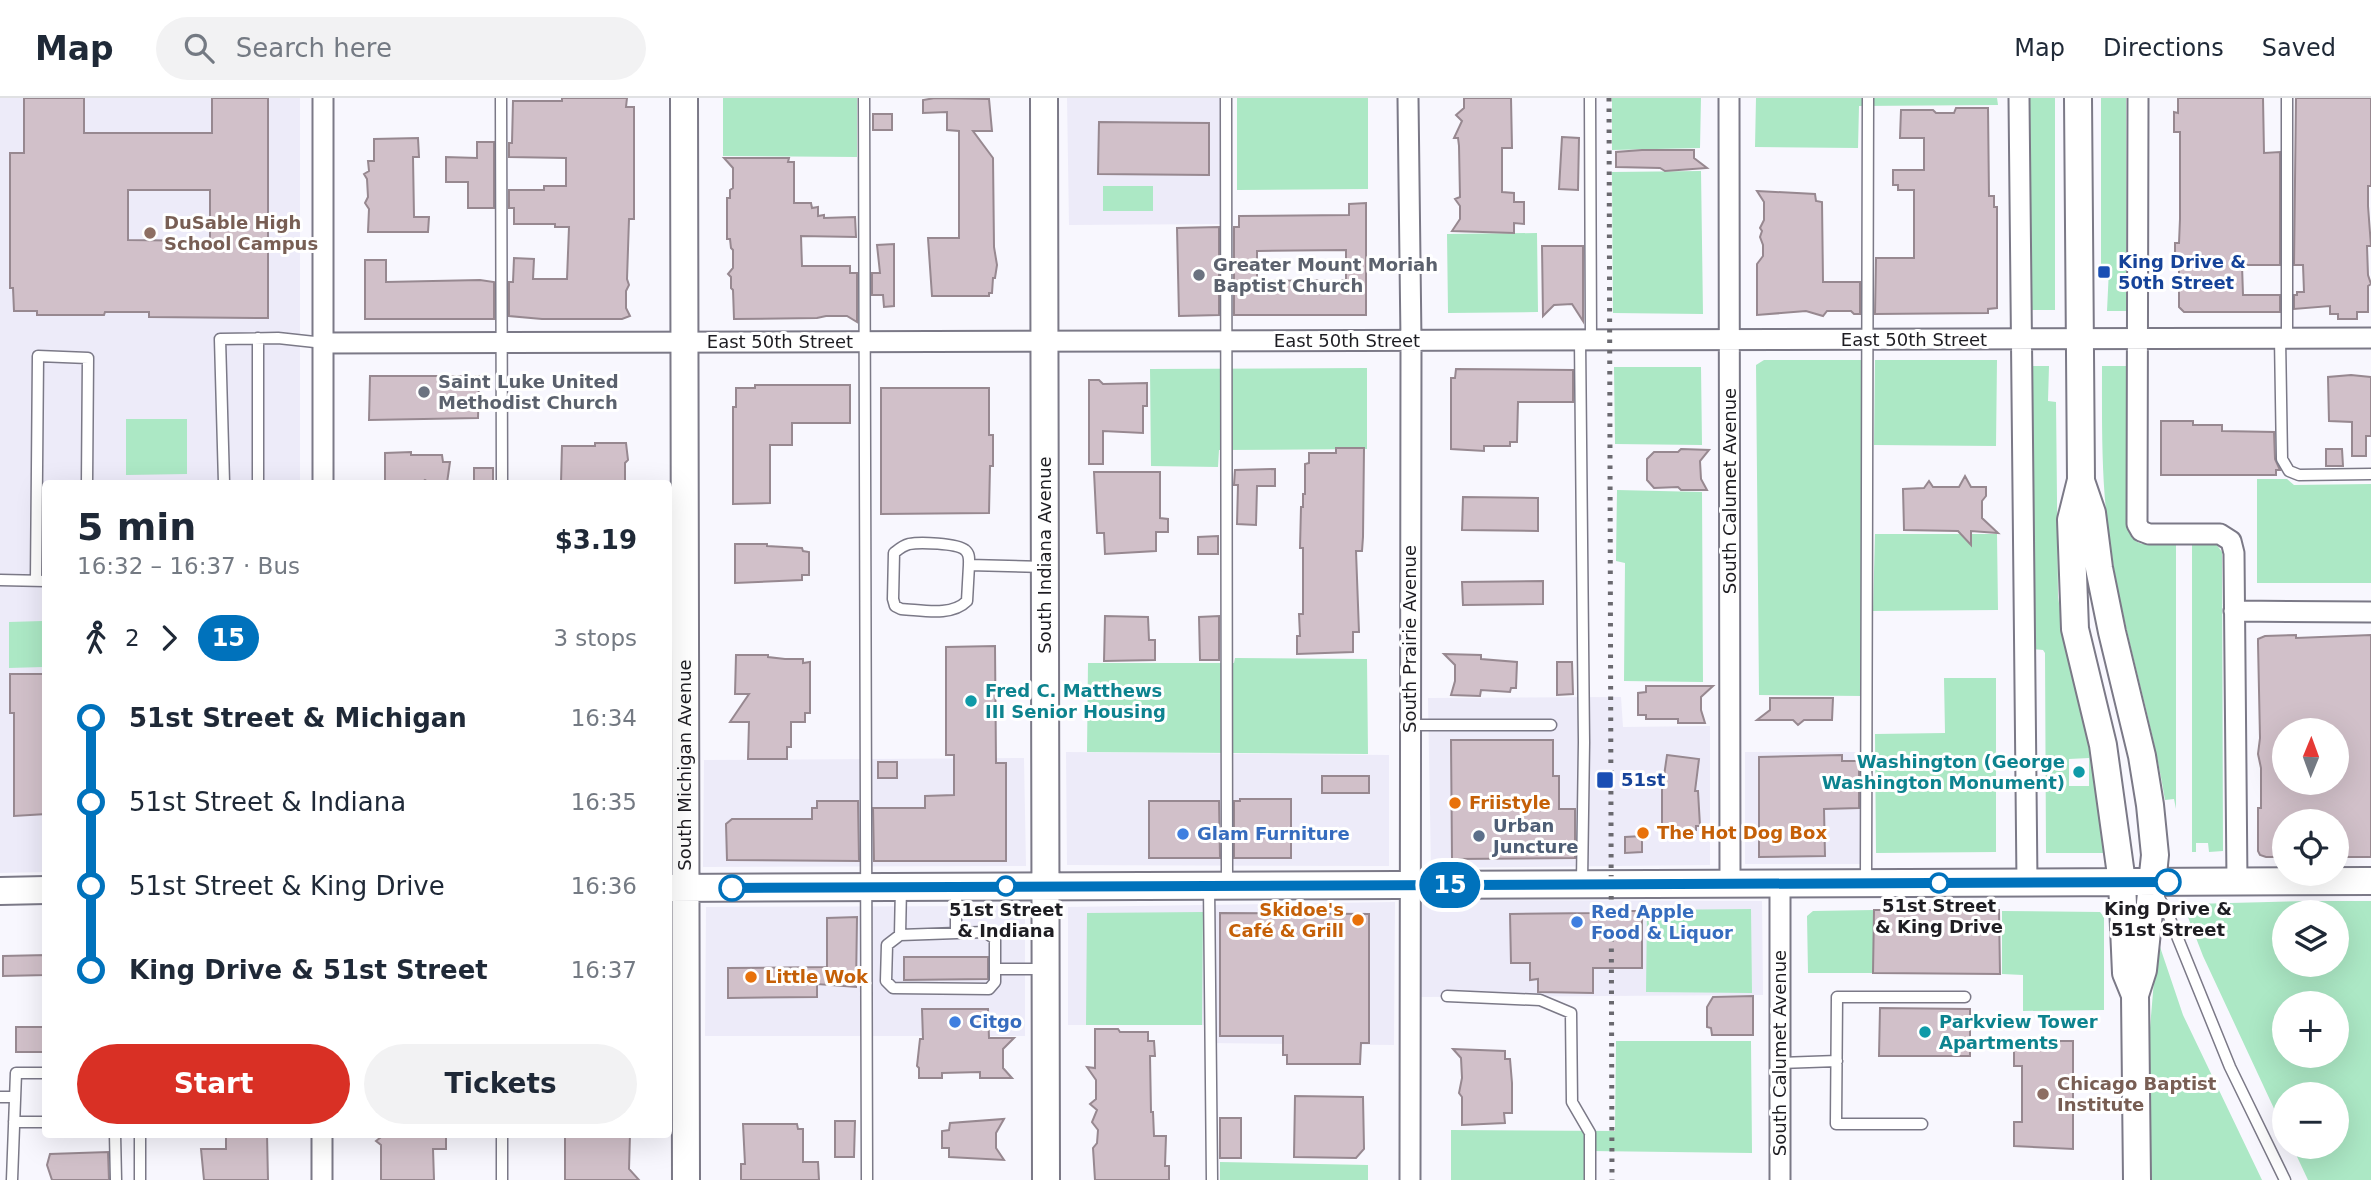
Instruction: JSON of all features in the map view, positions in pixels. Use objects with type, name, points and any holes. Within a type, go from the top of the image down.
[{"type":"street","points":[[323,98],[323,480]]},
{"type":"street","name":"South Michigan Avenue","points":[[684,98],[677,888],[686,1180]]},
{"type":"street","name":"South Indiana Avenue","points":[[1044,98],[1046,1180]]},
{"type":"street","name":"South Prairie Avenue","points":[[1408,98],[1410,1180]]},
{"type":"street","name":"South Calumet Avenue","points":[[1729,98],[1730,883]]},
{"type":"street","points":[[2019,98],[2027,882]]},
{"type":"street","points":[[2078,98],[2081,480],[2071,520],[2075,629],[2103,745],[2122,882],[2126,973],[2135,995]]},
{"type":"street","points":[[2138,98],[2137,524],[2141,531],[2149,534],[2220,534],[2231,541],[2234,554],[2236,882]]},
{"type":"street","name":"East 50th Street","points":[[324,342],[2371,338]]},
{"type":"street","points":[[2081,480],[2092,513],[2099,568],[2112,632],[2136,726],[2154,839],[2155,855],[2143,970],[2135,995],[2137,1180]]},
{"type":"street","points":[[2076,607],[2084,620],[2117,732],[2136,848],[2151,882]]},
{"type":"street","points":[[2234,611],[2371,612]]},
{"type":"street","points":[[677,888],[2371,881]]},
{"type":"street","name":"South Calumet Avenue","points":[[1780,883],[1780,1180]]},
{"type":"street","points":[[0,891],[42,890]]},
{"type":"street","points":[[322,1138],[322,1180]]},
{"type":"lane","points":[[501,98],[502,480]]},
{"type":"lane","points":[[864,98],[867,1180]]},
{"type":"lane","points":[[1212,1180],[1227,341],[1226,98]]},
{"type":"lane","points":[[1582,884],[1585,340],[1590,98]]},
{"type":"lane","points":[[1866,883],[1868,98]]},
{"type":"lane","points":[[2287,98],[2282,459],[2289,471],[2299,475],[2371,474]]},
{"type":"lane","points":[[258,338],[258,480]]},
{"type":"lane","points":[[224,480],[220,339],[278,338],[324,342]]},
{"type":"lane","points":[[0,580],[41,581],[38,356],[88,358],[87,480]]},
{"type":"lane","points":[[911,544],[955,545],[963,548],[969,555],[969,565],[967,601],[960,608],[951,611],[901,609],[895,606],[894,553],[900,547],[911,544]]},
{"type":"lane","points":[[969,565],[1045,567]]},
{"type":"lane","points":[[1410,725],[1551,724]]},
{"type":"lane","points":[[2151,882],[2168,914],[2230,1066],[2285,1180]]},
{"type":"lane","points":[[956,886],[956,933]]},
{"type":"lane","points":[[900,935],[901,887]]},
{"type":"lane","points":[[985,932],[995,939],[995,982],[989,989],[893,988],[886,981],[887,945],[900,935],[956,933],[985,932]]},
{"type":"lane","points":[[995,969],[1046,969]]},
{"type":"lane","points":[[1447,996],[1540,1000],[1572,1013],[1572,1102],[1590,1133],[1590,1180]]},
{"type":"lane","points":[[1922,1124],[1836,1124],[1837,997],[1965,997]]},
{"type":"lane","points":[[1780,1063],[1837,1061]]},
{"type":"lane","points":[[12,1180],[16,1073],[42,1073]]},
{"type":"lane","points":[[0,1097],[15,1097]]},
{"type":"lane","points":[[14,1122],[42,1122]]},
{"type":"lane","points":[[115,1138],[116,1180]]},
{"type":"lane","points":[[140,1138],[140,1180]]},
{"type":"lane","points":[[502,1138],[502,1180]]},
{"type":"shaded area","points":[[0,98],[300,98],[300,480],[42,480],[42,872],[0,873]]},
{"type":"shaded area","points":[[1067,98],[1226,98],[1227,224],[1069,225]]},
{"type":"shaded area","points":[[1621,697],[1623,727],[1710,726],[1710,865],[1431,868],[1428,698]]},
{"type":"shaded area","points":[[1066,752],[1389,755],[1389,866],[1067,865]]},
{"type":"shaded area","points":[[1745,752],[1867,752],[1866,864],[1745,864]]},
{"type":"shaded area","points":[[1024,758],[1026,866],[703,867],[704,760]]},
{"type":"shaded area","points":[[1420,900],[1762,901],[1763,995],[1420,997]]},
{"type":"shaded area","points":[[1395,902],[1394,1045],[1210,1043],[1210,1025],[1068,1025],[1068,907]]},
{"type":"shaded area","points":[[1025,906],[1025,1036],[705,1036],[706,907]]},
{"type":"green space","points":[[723,98],[857,98],[857,157],[723,156]]},
{"type":"green space","points":[[1237,98],[1368,98],[1368,189],[1237,190]]},
{"type":"green space","points":[[1612,98],[1701,98],[1700,148],[1612,150]]},
{"type":"green space","points":[[1756,98],[1997,98],[1998,105],[1859,106],[1858,148],[1755,147]]},
{"type":"green space","points":[[2030,98],[2055,98],[2055,310],[2030,310]]},
{"type":"green space","points":[[2101,98],[2126,98],[2126,311],[2107,311],[2109,269],[2101,269]]},
{"type":"green space","points":[[1701,171],[1703,314],[1613,313],[1612,172]]},
{"type":"green space","points":[[1103,186],[1153,186],[1153,211],[1103,211]]},
{"type":"green space","points":[[1537,233],[1538,312],[1448,313],[1447,234]]},
{"type":"green space","points":[[1764,360],[1863,360],[1863,696],[1759,695],[1756,365]]},
{"type":"green space","points":[[1875,360],[1997,360],[1996,446],[1874,445]]},
{"type":"green space","points":[[2031,366],[2049,366],[2048,401],[2056,402],[2058,597],[2064,634],[2087,723],[2104,822],[2100,823],[2104,853],[2046,853],[2045,653],[2043,650],[2032,649]],"holes":[[[2089,758],[2089,786],[2069,786],[2069,759]]]},
{"type":"green space","points":[[2102,366],[2127,366],[2129,532],[2142,544],[2176,544],[2176,809],[2174,799],[2165,800],[2115,575],[2104,477]]},
{"type":"green space","points":[[1614,367],[1701,367],[1702,445],[1615,444]]},
{"type":"green space","points":[[1367,368],[1367,449],[1219,450],[1218,467],[1151,466],[1150,369]]},
{"type":"green space","points":[[126,419],[187,419],[187,474],[126,475]]},
{"type":"green space","points":[[2257,479],[2287,479],[2294,485],[2371,484],[2371,583],[2257,583]]},
{"type":"green space","points":[[1617,490],[1702,492],[1703,682],[1624,681],[1625,563],[1616,561]]},
{"type":"green space","points":[[1875,534],[1997,534],[1998,610],[1873,611]]},
{"type":"green space","points":[[2192,543],[2216,544],[2222,552],[2223,851],[2209,852],[2208,843],[2196,843],[2196,852],[2192,852]]},
{"type":"green space","points":[[42,621],[42,667],[9,668],[9,622]]},
{"type":"green space","points":[[1235,658],[1367,659],[1368,754],[1087,752],[1088,663],[1234,663]]},
{"type":"green space","points":[[1944,678],[1996,678],[1996,852],[1876,853],[1875,734],[1945,733]]},
{"type":"green space","points":[[2349,901],[2371,901],[2371,1180],[2308,1180],[2298,1159],[2349,1159],[2349,1082],[2272,1082],[2272,1104],[2203,956],[2186,912],[2192,904],[2272,902],[2272,977],[2349,977]]},
{"type":"green space","points":[[1751,909],[1752,993],[1646,992],[1647,910]]},
{"type":"green space","points":[[1874,910],[1873,973],[1808,973],[1807,916],[1813,911]]},
{"type":"green space","points":[[2002,911],[2100,912],[2104,917],[2104,1010],[2023,1011],[2023,975],[2002,974]]},
{"type":"green space","points":[[1203,912],[1202,1025],[1086,1025],[1087,913]]},
{"type":"green space","points":[[2159,944],[2183,1015],[2262,1180],[2150,1180],[2150,1028]]},
{"type":"green space","points":[[1616,1041],[1751,1041],[1752,1153],[1590,1151],[1590,1180],[1451,1180],[1451,1130],[1615,1131]]},
{"type":"green space","points":[[1220,1162],[1368,1165],[1368,1180],[1220,1180]]},
{"type":"building","name":"DuSable High School Campus","points":[[24,98],[84,98],[84,133],[212,133],[212,98],[268,98],[268,318],[149,317],[149,312],[37,315],[37,311],[14,311],[13,288],[10,288],[10,153],[24,153]],"holes":[[[128,190],[210,190],[210,241],[128,240]]]},
{"type":"building","points":[[562,98],[627,98],[626,107],[634,107],[634,219],[629,219],[629,285],[626,291],[626,308],[630,316],[622,319],[542,319],[509,316],[509,282],[513,282],[514,258],[534,259],[533,279],[567,279],[569,227],[555,227],[555,224],[514,224],[514,208],[509,208],[509,190],[544,190],[544,186],[566,186],[566,158],[509,157],[513,101],[562,101]]},
{"type":"building","points":[[1464,98],[1511,98],[1512,148],[1502,148],[1502,192],[1514,193],[1514,202],[1524,202],[1524,224],[1514,223],[1514,233],[1452,231],[1460,219],[1460,206],[1455,199],[1460,197],[1459,146],[1458,138],[1454,138],[1462,121],[1456,115],[1464,108]]},
{"type":"building","points":[[2178,98],[2263,98],[2264,153],[2280,152],[2280,265],[2242,265],[2243,295],[2280,295],[2280,312],[2184,312],[2179,307],[2179,262],[2178,257],[2175,257],[2175,243],[2179,243],[2180,132],[2174,132],[2174,112],[2178,113]]},
{"type":"building","points":[[2296,98],[2371,98],[2371,186],[2368,186],[2368,206],[2371,246],[2367,246],[2371,284],[2368,286],[2368,312],[2357,312],[2357,319],[2338,319],[2338,314],[2330,314],[2330,306],[2294,309],[2294,295],[2304,292],[2303,265],[2294,265]]},
{"type":"building","points":[[989,99],[992,131],[973,131],[993,158],[994,247],[997,265],[992,293],[989,293],[989,296],[932,296],[928,238],[959,238],[959,131],[947,130],[947,112],[923,113],[923,100]]},
{"type":"building","points":[[1956,108],[1988,108],[1989,196],[1994,196],[1994,207],[1997,207],[1997,308],[1988,309],[1988,313],[1875,314],[1876,258],[1914,258],[1914,190],[1898,190],[1898,185],[1893,185],[1893,170],[1924,170],[1924,138],[1900,138],[1901,110],[1954,113]]},
{"type":"building","points":[[873,114],[892,114],[892,130],[873,130]]},
{"type":"building","points":[[1099,122],[1209,123],[1209,175],[1098,174]]},
{"type":"building","points":[[1562,137],[1579,138],[1578,190],[1559,189]]},
{"type":"building","points":[[418,138],[419,157],[413,157],[414,217],[429,217],[428,232],[368,232],[369,209],[365,203],[368,197],[367,179],[364,174],[369,171],[368,161],[374,161],[374,139]]},
{"type":"building","points":[[477,142],[494,142],[494,208],[468,208],[468,182],[446,182],[446,157],[477,158]]},
{"type":"building","points":[[1694,150],[1694,158],[1707,168],[1665,171],[1660,168],[1616,167],[1616,152]]},
{"type":"building","points":[[724,158],[789,158],[788,162],[794,162],[794,203],[811,203],[812,208],[818,207],[818,216],[824,215],[824,218],[855,217],[856,237],[801,236],[802,266],[850,266],[850,273],[857,273],[857,322],[847,316],[734,319],[733,290],[728,274],[733,268],[733,250],[730,239],[727,239],[727,198],[730,198],[730,190],[733,188],[733,168]]},
{"type":"building","points":[[1757,191],[1815,194],[1816,201],[1822,202],[1823,282],[1860,282],[1860,314],[1851,311],[1827,311],[1823,316],[1806,311],[1757,315],[1757,264],[1763,256],[1760,228],[1764,220],[1764,202]]},
{"type":"building","points":[[1366,203],[1366,315],[1234,315],[1234,227],[1239,227],[1239,216],[1349,215],[1349,204]],"holes":[[[1346,250],[1346,280],[1257,281],[1257,251]]]},
{"type":"building","name":"Greater Mount Moriah Baptist Church","points":[[1219,227],[1219,315],[1179,316],[1177,228]]},
{"type":"building","points":[[894,244],[894,306],[884,307],[883,295],[872,295],[872,273],[880,273],[877,245]]},
{"type":"building","points":[[1542,246],[1583,246],[1583,321],[1572,304],[1554,305],[1543,316]]},
{"type":"building","points":[[365,260],[386,260],[386,282],[494,282],[494,319],[365,319]]},
{"type":"building","points":[[1456,369],[1573,370],[1573,402],[1518,402],[1517,442],[1510,442],[1510,446],[1484,446],[1484,451],[1451,449],[1451,378],[1455,378]]},
{"type":"building","name":"Saint Luke United Methodist Church","points":[[370,376],[479,376],[478,418],[369,420]]},
{"type":"building","points":[[2328,377],[2371,377],[2371,436],[2366,436],[2366,456],[2352,456],[2352,422],[2329,421]]},
{"type":"building","points":[[1089,380],[1099,380],[1103,384],[1147,383],[1147,406],[1143,406],[1143,433],[1103,431],[1103,464],[1089,464]]},
{"type":"building","points":[[755,385],[850,385],[850,423],[792,423],[792,445],[770,445],[770,503],[733,504],[733,407],[736,407],[736,388],[755,388]]},
{"type":"building","points":[[881,388],[989,388],[989,435],[993,435],[993,466],[990,466],[989,513],[881,514]]},
{"type":"building","points":[[2161,421],[2222,425],[2222,431],[2274,432],[2275,459],[2280,470],[2276,470],[2276,475],[2161,475]]},
{"type":"building","points":[[595,443],[626,443],[628,460],[625,463],[625,480],[561,480],[562,446],[595,446]]},
{"type":"building","points":[[1336,448],[1364,448],[1362,551],[1356,551],[1359,632],[1353,632],[1353,652],[1297,654],[1299,614],[1303,614],[1303,548],[1300,548],[1305,464],[1309,463],[1309,453],[1336,453]]},
{"type":"building","points":[[1681,449],[1709,450],[1700,461],[1701,479],[1707,490],[1654,488],[1647,480],[1647,459],[1654,452],[1678,452]]},
{"type":"building","points":[[2326,449],[2342,449],[2343,466],[2326,466]]},
{"type":"building","points":[[385,453],[442,455],[443,462],[450,462],[447,480],[385,480]]},
{"type":"building","points":[[474,468],[493,468],[493,480],[474,480]]},
{"type":"building","points":[[1275,469],[1275,486],[1257,486],[1256,525],[1237,524],[1238,485],[1234,485],[1235,470]]},
{"type":"building","points":[[1094,472],[1160,472],[1160,518],[1168,519],[1168,532],[1156,532],[1156,551],[1105,554],[1104,533],[1097,533]]},
{"type":"building","points":[[1965,476],[1971,487],[1986,487],[1986,496],[1982,501],[1982,518],[1998,533],[1971,531],[1971,545],[1958,531],[1904,530],[1903,489],[1924,488],[1929,481],[1933,487],[1959,487]]},
{"type":"building","points":[[1463,497],[1538,498],[1538,531],[1462,530]]},
{"type":"building","points":[[1218,536],[1218,554],[1198,554],[1198,537]]},
{"type":"building","points":[[735,544],[802,548],[803,551],[809,552],[809,575],[802,575],[802,580],[735,583]]},
{"type":"building","points":[[1543,581],[1543,604],[1463,605],[1462,582]]},
{"type":"building","points":[[1105,616],[1148,617],[1149,640],[1155,640],[1155,660],[1104,661]]},
{"type":"building","points":[[1219,616],[1219,660],[1200,660],[1199,617]]},
{"type":"building","points":[[2296,635],[2296,638],[2371,635],[2371,857],[2349,857],[2349,809],[2272,809],[2272,857],[2260,855],[2258,639],[2265,636]]},
{"type":"building","points":[[995,646],[996,763],[1006,763],[1006,861],[874,861],[873,808],[925,808],[925,796],[954,795],[954,755],[946,755],[946,647]]},
{"type":"building","points":[[1444,654],[1481,655],[1481,659],[1517,662],[1516,688],[1511,688],[1510,692],[1481,690],[1480,696],[1451,695],[1455,681],[1455,665]]},
{"type":"building","points":[[736,655],[768,655],[803,659],[803,663],[810,662],[810,713],[805,713],[805,722],[791,722],[791,747],[787,747],[787,759],[748,759],[749,722],[730,722],[749,694],[735,694]]},
{"type":"building","points":[[1557,662],[1572,662],[1573,694],[1557,695]]},
{"type":"building","points":[[10,674],[42,674],[42,814],[14,816],[14,713],[10,713]]},
{"type":"building","points":[[1646,686],[1713,686],[1701,697],[1705,723],[1678,723],[1678,719],[1646,719],[1646,715],[1638,715],[1638,693],[1646,692]]},
{"type":"building","points":[[1770,698],[1833,698],[1832,720],[1804,720],[1798,725],[1793,720],[1757,720],[1770,710]]},
{"type":"building","points":[[1451,740],[1553,740],[1553,776],[1559,776],[1559,809],[1575,809],[1575,858],[1452,859]]},
{"type":"building","points":[[1667,755],[1699,759],[1695,791],[1698,791],[1700,826],[1696,826],[1696,830],[1662,830],[1662,790]]},
{"type":"building","points":[[1842,755],[1842,761],[1859,761],[1859,808],[1824,809],[1825,856],[1759,857],[1759,757]]},
{"type":"building","points":[[878,762],[897,762],[897,778],[878,778]]},
{"type":"building","points":[[1322,776],[1369,776],[1369,793],[1322,793]]},
{"type":"building","points":[[1291,799],[1291,858],[1234,858],[1234,801]]},
{"type":"building","points":[[817,801],[858,801],[859,861],[727,860],[726,824],[732,819],[812,819],[812,808],[817,808]]},
{"type":"building","points":[[1149,801],[1219,801],[1220,858],[1149,858]]},
{"type":"building","points":[[1642,836],[1642,852],[1625,853],[1625,837]]},
{"type":"building","points":[[1874,910],[1999,910],[2000,974],[1873,973]]},
{"type":"building","points":[[1642,911],[1642,968],[1593,968],[1593,993],[1538,992],[1538,979],[1530,980],[1530,963],[1511,963],[1510,914]]},
{"type":"building","points":[[1220,913],[1369,914],[1369,1043],[1361,1043],[1360,1064],[1287,1064],[1287,1055],[1283,1055],[1283,1036],[1220,1036]]},
{"type":"building","points":[[857,917],[856,987],[817,984],[817,997],[728,998],[728,968],[827,967],[827,918]]},
{"type":"building","points":[[42,955],[42,975],[3,976],[3,956]]},
{"type":"building","name":"Citgo","points":[[904,957],[988,957],[988,979],[904,980]]},
{"type":"building","points":[[1753,996],[1753,1035],[1712,1035],[1711,1028],[1707,1027],[1707,1007],[1713,997]]},
{"type":"building","name":"Parkview Tower Apartments","points":[[1880,1008],[1970,1009],[1970,1056],[1879,1056]]},
{"type":"building","points":[[922,1009],[988,1009],[989,1038],[1014,1038],[1003,1049],[1003,1068],[1012,1078],[980,1078],[980,1072],[942,1073],[942,1078],[919,1078],[917,1066],[920,1039],[923,1039]]},
{"type":"building","points":[[16,1027],[42,1027],[42,1052],[16,1052]]},
{"type":"building","points":[[1095,1029],[1148,1032],[1148,1041],[1154,1041],[1155,1056],[1150,1056],[1151,1112],[1154,1136],[1166,1136],[1165,1166],[1169,1166],[1169,1180],[1095,1180],[1093,1148],[1097,1143],[1098,1130],[1092,1122],[1097,1110],[1090,1104],[1096,1099],[1096,1080],[1087,1067],[1095,1068]]},
{"type":"building","name":"Chicago Baptist Institute","points":[[2014,1041],[2073,1041],[2073,1149],[2014,1146],[2014,1122],[2022,1122],[2022,1066],[2014,1066]]},
{"type":"building","points":[[1453,1049],[1505,1051],[1505,1059],[1510,1059],[1512,1113],[1504,1113],[1505,1123],[1462,1125],[1462,1097],[1459,1093],[1462,1078],[1461,1058]]},
{"type":"building","points":[[1295,1096],[1363,1097],[1364,1149],[1356,1158],[1294,1157]]},
{"type":"building","points":[[1220,1118],[1241,1118],[1241,1158],[1220,1158]]},
{"type":"building","points":[[1004,1119],[996,1133],[996,1148],[1004,1160],[949,1157],[949,1148],[942,1148],[942,1131],[949,1130],[950,1123]]},
{"type":"building","points":[[835,1121],[855,1121],[854,1157],[835,1157]]},
{"type":"building","points":[[743,1124],[797,1124],[798,1129],[803,1129],[803,1162],[818,1162],[819,1180],[741,1180],[741,1164],[745,1164]]},
{"type":"building","points":[[226,1138],[267,1138],[268,1180],[204,1180],[201,1149],[226,1149]]},
{"type":"building","points":[[380,1138],[446,1138],[446,1149],[433,1149],[434,1180],[381,1180],[381,1145],[376,1141]]},
{"type":"building","points":[[565,1138],[630,1138],[629,1169],[639,1180],[565,1180]]},
{"type":"building","points":[[108,1152],[109,1180],[52,1180],[47,1165],[50,1154]]},
{"type":"railway","points":[[1609,98],[1612,1180]]},
{"type":"bus line","name":"15","points":[[732,888],[2168,882]]},
{"type":"place","name":"DuSable High School Campus","points":[[150,233]]},
{"type":"place","name":"King Drive & 50th Street","points":[[2104,272]]},
{"type":"place","name":"Greater Mount Moriah Baptist Church","points":[[1199,275]]},
{"type":"place","name":"Saint Luke United Methodist Church","points":[[424,392]]},
{"type":"place","name":"Fred C. Matthews III Senior Housing","points":[[971,701]]},
{"type":"place","name":"Washington (George Washington Monument)","points":[[2079,772]]},
{"type":"place","name":"51st","points":[[1605,780]]},
{"type":"place","name":"Friistyle","points":[[1455,803]]},
{"type":"place","name":"The Hot Dog Box","points":[[1643,833]]},
{"type":"place","name":"Glam Furniture","points":[[1183,834]]},
{"type":"place","name":"Urban Juncture","points":[[1479,836]]},
{"type":"place","name":"King Drive & 51st Street","points":[[2168,882]]},
{"type":"place","name":"51st Street & King Drive","points":[[1939,883]]},
{"type":"place","name":"51st Street & Indiana","points":[[1006,886]]},
{"type":"place","name":"Skidoe's Café & Grill","points":[[1358,920]]},
{"type":"place","name":"Red Apple Food & Liquor","points":[[1577,922]]},
{"type":"place","name":"Little Wok","points":[[751,977]]},
{"type":"place","name":"Citgo","points":[[955,1022]]},
{"type":"place","name":"Parkview Tower Apartments","points":[[1925,1032]]},
{"type":"place","name":"Chicago Baptist Institute","points":[[2043,1094]]}]
